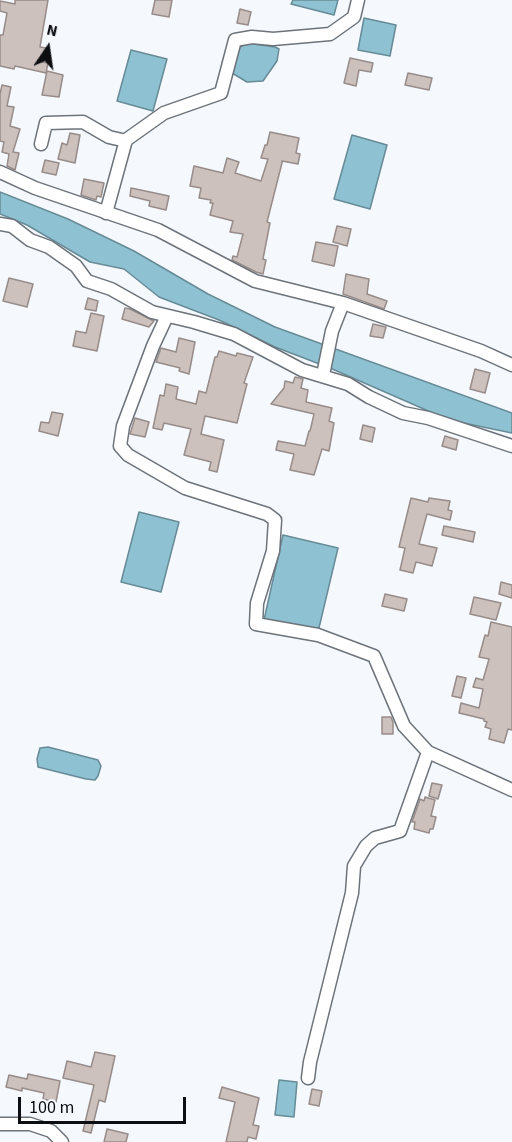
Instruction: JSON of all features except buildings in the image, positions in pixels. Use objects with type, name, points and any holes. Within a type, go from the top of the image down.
[{"type":"street","points":[[106,213],[126,140],[164,113],[220,93],[235,40],[252,37],[273,39],[330,34],[354,17],[358,0]]},
{"type":"street","points":[[41,144],[46,123],[83,122],[109,137],[126,140]]},
{"type":"street","points":[[0,172],[36,188],[158,230],[255,281],[343,303],[481,351],[512,365]]},
{"type":"street","points":[[0,224],[12,226],[30,240],[49,247],[76,266],[87,281],[111,289],[152,312],[234,334],[302,370],[323,373],[403,413],[428,418],[512,446]]},
{"type":"street","points":[[323,373],[332,331],[343,303]]},
{"type":"street","points":[[167,316],[153,346],[123,426],[120,446],[128,455],[185,488],[267,513],[275,520],[273,551],[256,603],[256,624],[318,635],[374,656],[404,726],[428,752],[512,790]]},
{"type":"street","points":[[308,1078],[352,893],[354,866],[366,846],[375,838],[400,831],[428,752]]},
{"type":"street","points":[[0,1124],[30,1125],[51,1131],[62,1142]]},
{"type":"water","points":[[293,0],[338,0],[334,15],[291,4]]},
{"type":"water","points":[[364,18],[396,25],[390,56],[358,50]]},
{"type":"water","points":[[247,43],[279,49],[277,61],[263,81],[247,82],[232,73],[240,47]]},
{"type":"water","points":[[131,50],[167,59],[153,111],[117,101]]},
{"type":"water","points":[[352,135],[387,145],[370,209],[334,199]]},
{"type":"water","points":[[0,192],[68,219],[134,251],[208,294],[275,327],[512,413],[512,433],[449,420],[330,368],[275,347],[219,320],[159,297],[124,269],[90,262],[27,225],[0,214]]},
{"type":"water","points":[[139,512],[179,522],[161,592],[121,582]]},
{"type":"water","points":[[283,535],[338,548],[318,632],[264,620]]},
{"type":"water","points":[[48,747],[98,760],[101,766],[98,776],[95,780],[86,779],[38,767],[37,759],[40,748]]},
{"type":"water","points":[[279,1080],[297,1082],[294,1117],[275,1115]]}]
